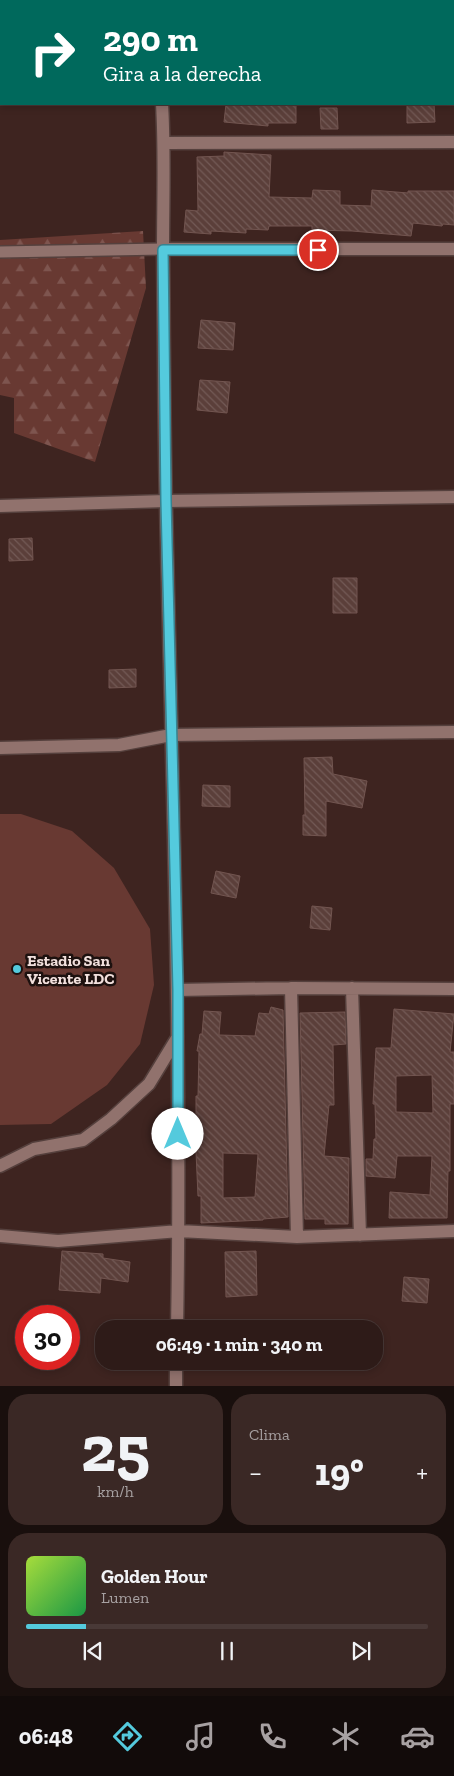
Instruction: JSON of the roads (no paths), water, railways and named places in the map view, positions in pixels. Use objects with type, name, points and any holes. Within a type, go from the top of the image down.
[{"type":"street","points":[[162,105],[164,144],[163,250],[166,501],[178,990],[179,1231],[177,1320]]},
{"type":"street","points":[[164,144],[454,142]]},
{"type":"street","points":[[163,250],[454,250]]},
{"type":"street","points":[[0,506],[166,501],[454,497]]},
{"type":"street","points":[[0,748],[119,745],[172,735],[454,732]]},
{"type":"street","points":[[178,990],[291,988],[454,989]]},
{"type":"street","points":[[291,988],[297,1237]]},
{"type":"street","points":[[352,988],[360,1234]]},
{"type":"street","points":[[0,1166],[34,1149],[83,1140],[97,1130],[149,1084],[177,1038]]},
{"type":"street","points":[[0,1236],[58,1241],[179,1231],[297,1237],[454,1231]]},
{"type":"street","points":[[176,1370],[176,1386]]},
{"type":"lane","points":[[0,252],[163,250]]},
{"type":"place","name":"Estadio San Vicente LDC","points":[[17,969]]}]
